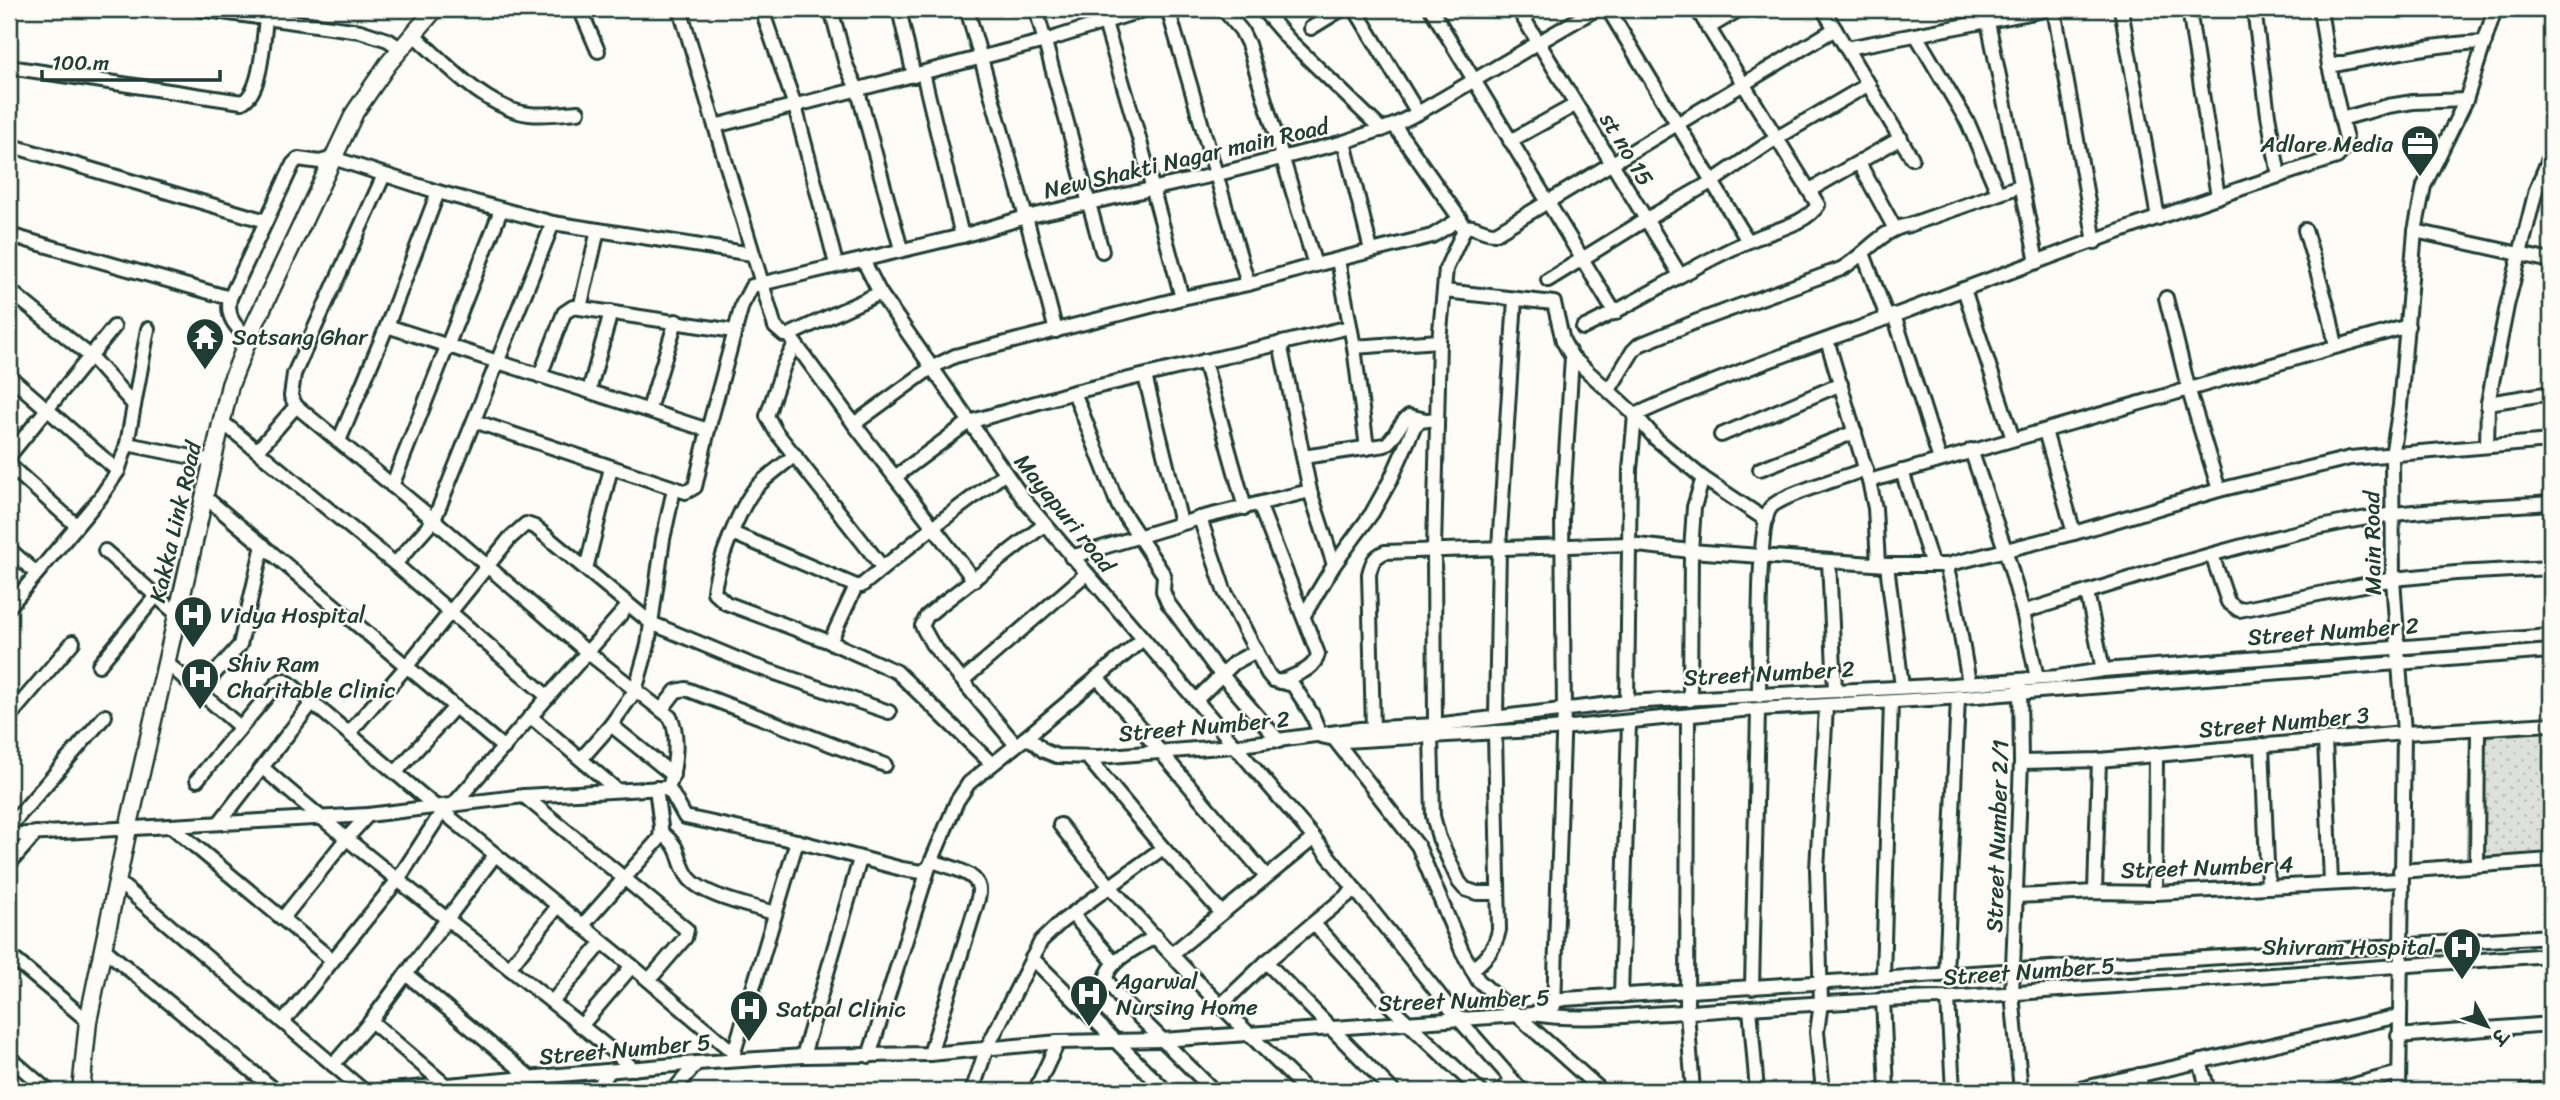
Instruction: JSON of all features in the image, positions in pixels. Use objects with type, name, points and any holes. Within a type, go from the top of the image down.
[{"type":"street","points":[[200,9],[360,31],[388,40],[401,49]]},
{"type":"street","name":"Kakka Link Road","points":[[81,1091],[88,1021],[117,881],[230,385],[248,339],[355,112],[401,49],[435,9]]},
{"type":"street","points":[[580,9],[598,51]]},
{"type":"street","points":[[680,9],[775,327],[792,339],[974,580]]},
{"type":"street","points":[[766,9],[765,19],[794,106],[836,264]]},
{"type":"street","points":[[831,9],[846,65],[858,91],[901,250]]},
{"type":"street","points":[[899,9],[962,236]]},
{"type":"street","points":[[967,9],[1027,217],[1056,331]]},
{"type":"street","points":[[1036,9],[1102,251]]},
{"type":"street","points":[[1101,9],[1182,298]]},
{"type":"street","points":[[715,126],[1045,41],[1146,9]]},
{"type":"street","points":[[1168,9],[1248,284]]},
{"type":"street","points":[[1223,9],[1241,30],[1248,44],[1315,265]]},
{"type":"street","points":[[1262,9],[1288,39],[1388,127],[1462,223],[1487,233],[1496,233],[1835,29]]},
{"type":"street","points":[[1311,27],[1342,9]]},
{"type":"street","points":[[1355,9],[1418,113]]},
{"type":"street","points":[[1431,9],[1615,313]]},
{"type":"street","name":"st no 15","points":[[1518,9],[1680,275]]},
{"type":"street","name":"New Shakti Nagar main Road","points":[[761,284],[962,236],[1027,217],[1152,190],[1344,142],[1418,113],[1597,9]]},
{"type":"street","points":[[1608,9],[1748,241]]},
{"type":"street","points":[[1583,328],[1615,313],[1680,275],[1810,214],[1818,205],[1697,9]]},
{"type":"street","points":[[1708,28],[1740,9]]},
{"type":"street","points":[[1823,9],[1912,158]]},
{"type":"street","points":[[1847,48],[2052,9],[2095,242]]},
{"type":"street","points":[[2121,9],[2158,218]]},
{"type":"street","points":[[2189,9],[2218,197]]},
{"type":"street","points":[[2253,9],[2279,176]]},
{"type":"street","points":[[1635,415],[1693,390],[2037,262],[2337,157],[2342,154],[2346,139],[2329,66],[2320,9]]},
{"type":"street","name":"Main Road","points":[[2399,1091],[2403,733],[2393,579],[2392,456],[2400,406],[2415,230],[2424,186],[2466,100],[2495,9]]},
{"type":"street","points":[[9,67],[242,102],[247,100],[256,84],[266,19]]},
{"type":"street","points":[[1988,22],[2037,262]]},
{"type":"street","points":[[413,34],[470,85],[494,102],[511,110],[541,115],[578,112]]},
{"type":"street","points":[[1916,36],[1968,123],[1998,193]]},
{"type":"street","points":[[2329,66],[2416,48],[2485,42]]},
{"type":"street","points":[[1548,281],[1713,181],[1775,139],[1869,84]]},
{"type":"street","points":[[2341,119],[2413,102],[2466,100]]},
{"type":"street","points":[[1510,141],[1576,105]]},
{"type":"street","points":[[1810,190],[1901,138]]},
{"type":"street","points":[[1344,142],[1371,250]]},
{"type":"street","points":[[9,145],[266,221]]},
{"type":"street","points":[[2487,445],[2488,403],[2507,306],[2536,190],[2551,155]]},
{"type":"street","points":[[248,339],[231,320],[228,306],[230,298],[298,159],[320,162],[332,158],[438,192],[553,223],[752,254]]},
{"type":"street","points":[[1859,163],[1894,227]]},
{"type":"street","points":[[384,175],[293,374],[291,396],[296,405],[587,652],[662,709],[674,725],[673,775],[662,789],[661,832],[654,846],[582,926]]},
{"type":"street","points":[[1609,390],[1639,345],[1841,269],[1894,227],[1909,225],[2020,186]]},
{"type":"street","points":[[339,441],[387,326],[438,192]]},
{"type":"street","points":[[392,486],[501,210]]},
{"type":"street","points":[[395,564],[434,520],[553,223]]},
{"type":"street","points":[[855,424],[931,368],[978,349],[1248,284],[1432,236],[1462,223]]},
{"type":"street","points":[[1462,223],[1446,269],[1431,420],[1434,550],[1433,816],[1439,838],[1459,882],[1465,889],[1477,893],[1497,893]]},
{"type":"street","points":[[580,308],[598,230]]},
{"type":"street","points":[[2305,230],[2336,346]]},
{"type":"street","points":[[2415,230],[2551,261]]},
{"type":"street","points":[[9,235],[230,298]]},
{"type":"street","points":[[1863,253],[1891,316],[1940,460]]},
{"type":"street","name":"Mayapuri road","points":[[863,260],[880,293],[931,368],[1004,474],[1044,525],[1314,838],[1457,1017],[1518,1086]]},
{"type":"street","points":[[1338,260],[1354,347],[1367,448]]},
{"type":"street","points":[[474,421],[686,492],[695,487],[734,331],[747,290],[761,284]]},
{"type":"street","points":[[1964,289],[2014,439]]},
{"type":"street","points":[[9,290],[90,356],[134,405]]},
{"type":"street","points":[[1444,291],[1554,303],[1563,341],[1572,357],[1635,415],[1656,439],[1703,478],[1766,520]]},
{"type":"street","points":[[880,293],[792,339],[767,416],[883,568]]},
{"type":"street","points":[[2166,298],[2189,391],[2219,490]]},
{"type":"street","points":[[1496,718],[1499,548],[1515,299]]},
{"type":"street","points":[[540,376],[564,313],[573,307],[734,331]]},
{"type":"street","points":[[589,391],[611,312]]},
{"type":"street","points":[[649,409],[676,321]]},
{"type":"street","points":[[387,326],[708,430]]},
{"type":"street","points":[[1759,696],[1761,557],[1766,520],[1772,506],[1780,500],[1868,475],[1902,471],[2116,409],[2189,391],[2408,326]]},
{"type":"street","points":[[9,456],[114,327]]},
{"type":"street","points":[[895,478],[969,422],[1074,392],[1350,327]]},
{"type":"street","points":[[9,607],[112,482],[118,471],[127,444],[148,329]]},
{"type":"street","points":[[1827,340],[1868,475],[1902,687]]},
{"type":"street","points":[[1354,347],[1439,341]]},
{"type":"street","points":[[1280,344],[1310,491],[1334,565]]},
{"type":"street","points":[[1553,1017],[1563,728],[1562,546],[1572,357]]},
{"type":"street","points":[[1204,361],[1245,508]]},
{"type":"street","points":[[9,376],[118,471]]},
{"type":"street","points":[[1145,376],[1181,523]]},
{"type":"street","points":[[1721,435],[1841,384]]},
{"type":"street","points":[[1074,392],[1118,505],[1164,575],[1163,591],[1168,603],[1221,675],[1279,741]]},
{"type":"street","points":[[2488,403],[2551,393]]},
{"type":"street","points":[[258,450],[296,405]]},
{"type":"street","points":[[1627,702],[1630,470],[1635,415]]},
{"type":"street","points":[[1303,457],[1388,444],[1409,416],[1431,420]]},
{"type":"street","points":[[1304,615],[1334,565],[1377,505],[1414,428],[1420,421],[1431,420]]},
{"type":"street","points":[[221,421],[395,564],[548,697]]},
{"type":"street","points":[[2045,431],[2074,533]]},
{"type":"street","points":[[1760,470],[1855,432]]},
{"type":"street","points":[[1373,729],[1369,574],[1372,561],[1385,552],[1629,544],[1761,557],[1883,565],[1939,565],[2006,552],[2219,490],[2350,458],[2551,440]]},
{"type":"street","points":[[127,444],[212,461]]},
{"type":"street","points":[[1971,450],[2006,552],[2023,612],[2037,678]]},
{"type":"street","points":[[795,455],[755,489],[745,503],[732,533],[714,592],[726,603],[830,642],[897,672],[996,760]]},
{"type":"street","points":[[9,465],[76,525]]},
{"type":"street","points":[[586,569],[611,468]]},
{"type":"street","points":[[1902,471],[1955,601],[1969,683]]},
{"type":"street","points":[[732,533],[861,586],[1004,474]]},
{"type":"street","points":[[1690,700],[1690,551],[1694,507],[1703,478]]},
{"type":"street","points":[[581,759],[611,725],[635,691],[648,645],[663,538],[674,489]]},
{"type":"street","points":[[1071,557],[1181,523],[1310,491]]},
{"type":"street","points":[[205,497],[504,748]]},
{"type":"street","points":[[2023,612],[2212,555],[2354,521],[2391,515],[2551,503]]},
{"type":"street","points":[[1259,504],[1317,649],[1317,658],[1309,668],[1280,682]]},
{"type":"street","points":[[1200,518],[1224,590],[1268,674],[1273,680],[1293,685],[1302,696],[1321,736],[1344,741],[1433,730],[1495,732],[1563,728],[1758,710],[1958,697],[2020,686],[2551,651]]},
{"type":"street","points":[[349,733],[510,538],[526,524],[535,527],[651,623],[752,665],[890,712]]},
{"type":"street","points":[[1020,741],[932,644],[922,626],[927,616],[1044,525]]},
{"type":"street","points":[[199,691],[240,645],[263,545]]},
{"type":"street","points":[[9,549],[36,573]]},
{"type":"street","points":[[104,551],[178,615]]},
{"type":"street","points":[[2212,555],[2228,602],[2239,610],[2393,579],[2551,568]]},
{"type":"street","points":[[1829,561],[1835,690]]},
{"type":"street","points":[[963,680],[1086,574]]},
{"type":"street","points":[[830,642],[856,586]]},
{"type":"street","points":[[2087,592],[2103,670]]},
{"type":"street","points":[[99,666],[156,596]]},
{"type":"street","points":[[283,1022],[397,881],[444,808],[504,748],[628,606]]},
{"type":"street","name":"Street Number 2","points":[[1020,741],[1032,740],[1044,751],[1056,756],[1087,757],[1233,746],[1373,729],[1433,730],[1496,718],[1627,702],[1969,683],[2020,686],[2037,678],[2103,670],[2551,636]]},
{"type":"street","points":[[869,1056],[930,864],[957,801],[969,783],[1143,639]]},
{"type":"street","points":[[9,717],[73,642]]},
{"type":"street","points":[[1196,700],[1241,657],[1256,651]]},
{"type":"street","points":[[167,663],[240,727]]},
{"type":"street","points":[[1097,677],[1266,876]]},
{"type":"street","points":[[197,780],[279,681],[289,683],[396,772],[444,808],[495,855],[649,980],[733,1057],[797,841]]},
{"type":"street","name":"Street Number 2/1","points":[[2020,686],[2021,762],[2012,993],[2021,1091]]},
{"type":"street","points":[[662,709],[676,691],[687,689],[885,765]]},
{"type":"street","points":[[1946,974],[1958,697]]},
{"type":"street","points":[[219,824],[312,702]]},
{"type":"street","points":[[1883,977],[1891,702]]},
{"type":"street","points":[[1823,1091],[1817,1032],[1821,1003],[1817,869],[1826,706]]},
{"type":"street","points":[[396,772],[455,707]]},
{"type":"street","points":[[1752,988],[1758,710]]},
{"type":"street","points":[[11,831],[105,716]]},
{"type":"street","points":[[1688,716],[1687,1012],[1693,1091]]},
{"type":"street","points":[[531,717],[617,790]]},
{"type":"street","points":[[1621,996],[1629,722]]},
{"type":"street","name":"Street Number 3","points":[[2021,762],[2099,760],[2403,733],[2551,724]]},
{"type":"street","points":[[611,725],[673,775]]},
{"type":"street","points":[[2477,729],[2477,865]]},
{"type":"street","points":[[1472,970],[1488,956],[1497,941],[1495,732]]},
{"type":"street","points":[[1335,740],[1418,846],[1472,970],[1491,993],[1602,1091]]},
{"type":"street","points":[[2325,740],[2331,882]]},
{"type":"street","points":[[2262,745],[2268,887]]},
{"type":"street","points":[[2155,893],[2157,754]]},
{"type":"street","points":[[1087,757],[1163,848],[1222,912]]},
{"type":"street","points":[[2095,892],[2099,760]]},
{"type":"street","points":[[263,768],[397,881],[634,1069]]},
{"type":"street","points":[[662,789],[685,817],[797,841],[918,872],[926,871],[930,864]]},
{"type":"street","points":[[11,831],[36,833],[219,824],[444,808],[524,796],[662,789]]},
{"type":"street","points":[[524,796],[685,927],[688,932],[649,980]]},
{"type":"street","points":[[284,918],[368,814]]},
{"type":"street","points":[[1060,825],[1156,936],[1307,1091]]},
{"type":"street","points":[[171,826],[331,960]]},
{"type":"street","points":[[661,832],[676,846],[687,875],[698,887],[774,913]]},
{"type":"street","points":[[9,864],[36,833]]},
{"type":"street","points":[[1172,953],[1314,838]]},
{"type":"street","points":[[972,1091],[986,1050],[1032,958],[1049,932],[1163,848]]},
{"type":"street","points":[[333,1065],[371,1021],[495,855]]},
{"type":"street","points":[[803,1056],[860,859]]},
{"type":"street","name":"Street Number 4","points":[[2017,896],[2268,887],[2551,860]]},
{"type":"street","points":[[930,864],[967,874],[979,887],[975,909],[930,1054]]},
{"type":"street","points":[[117,881],[364,1091]]},
{"type":"street","points":[[1221,1005],[1266,962],[1355,889]]},
{"type":"street","points":[[509,968],[558,906]]},
{"type":"street","points":[[1072,914],[1115,963]]},
{"type":"street","points":[[1314,924],[1406,1022],[1480,1091]]},
{"type":"street","points":[[1156,936],[1115,963],[1106,975],[1111,986],[1208,1090]]},
{"type":"street","points":[[1533,1013],[1554,1001],[1883,977],[2551,936]]},
{"type":"street","points":[[552,1002],[602,943]]},
{"type":"street","points":[[103,948],[276,1091]]},
{"type":"street","points":[[9,955],[88,1021]]},
{"type":"street","name":"Street Number 5","points":[[379,1091],[450,1089],[733,1057],[930,1054],[1058,1042],[1162,1040],[1457,1017],[1533,1013],[1553,1017],[1687,1012],[1883,999],[1948,998],[2551,955]]},
{"type":"street","points":[[1032,958],[1166,1091]]},
{"type":"street","points":[[1266,962],[1393,1091]]},
{"type":"street","points":[[581,1026],[632,966]]},
{"type":"street","points":[[406,974],[531,1078]]},
{"type":"street","points":[[1948,998],[1953,1091]]},
{"type":"street","points":[[1883,999],[1887,1091]]},
{"type":"street","points":[[1750,1008],[1757,1091]]},
{"type":"street","points":[[2071,1091],[2399,1016]]},
{"type":"street","points":[[371,1021],[450,1089]]},
{"type":"street","points":[[2398,1036],[2551,1024]]},
{"type":"street","points":[[1035,1091],[1058,1042]]},
{"type":"street","points":[[9,1057],[48,1091]]},
{"type":"street","points":[[2200,1062],[2208,1091]]},
{"type":"street","points":[[673,1091],[698,1063]]},
{"type":"street","points":[[595,1091],[610,1071]]},
{"type":"street","points":[[2331,1091],[2399,1073]]},
{"type":"street","points":[[2139,1076],[2142,1091]]},
{"type":"street","points":[[1499,1091],[1518,1086]]},
{"type":"street","points":[[2525,1091],[2551,1089]]},
{"type":"shaded area","points":[[2551,730],[2551,853],[2467,858],[2470,736]]},
{"type":"place","name":"Adlare Media","points":[[2420,178]]},
{"type":"place","name":"Satsang Ghar","points":[[205,371]]},
{"type":"place","name":"Vidya Hospital","points":[[193,649]]},
{"type":"place","name":"Shiv Ram Charitable Clinic","points":[[200,711]]},
{"type":"place","name":"Shivram Hospital","points":[[2462,981]]},
{"type":"place","name":"Agarwal Nursing Home","points":[[1089,1028]]},
{"type":"place","name":"Satpal Clinic","points":[[749,1043]]}]
